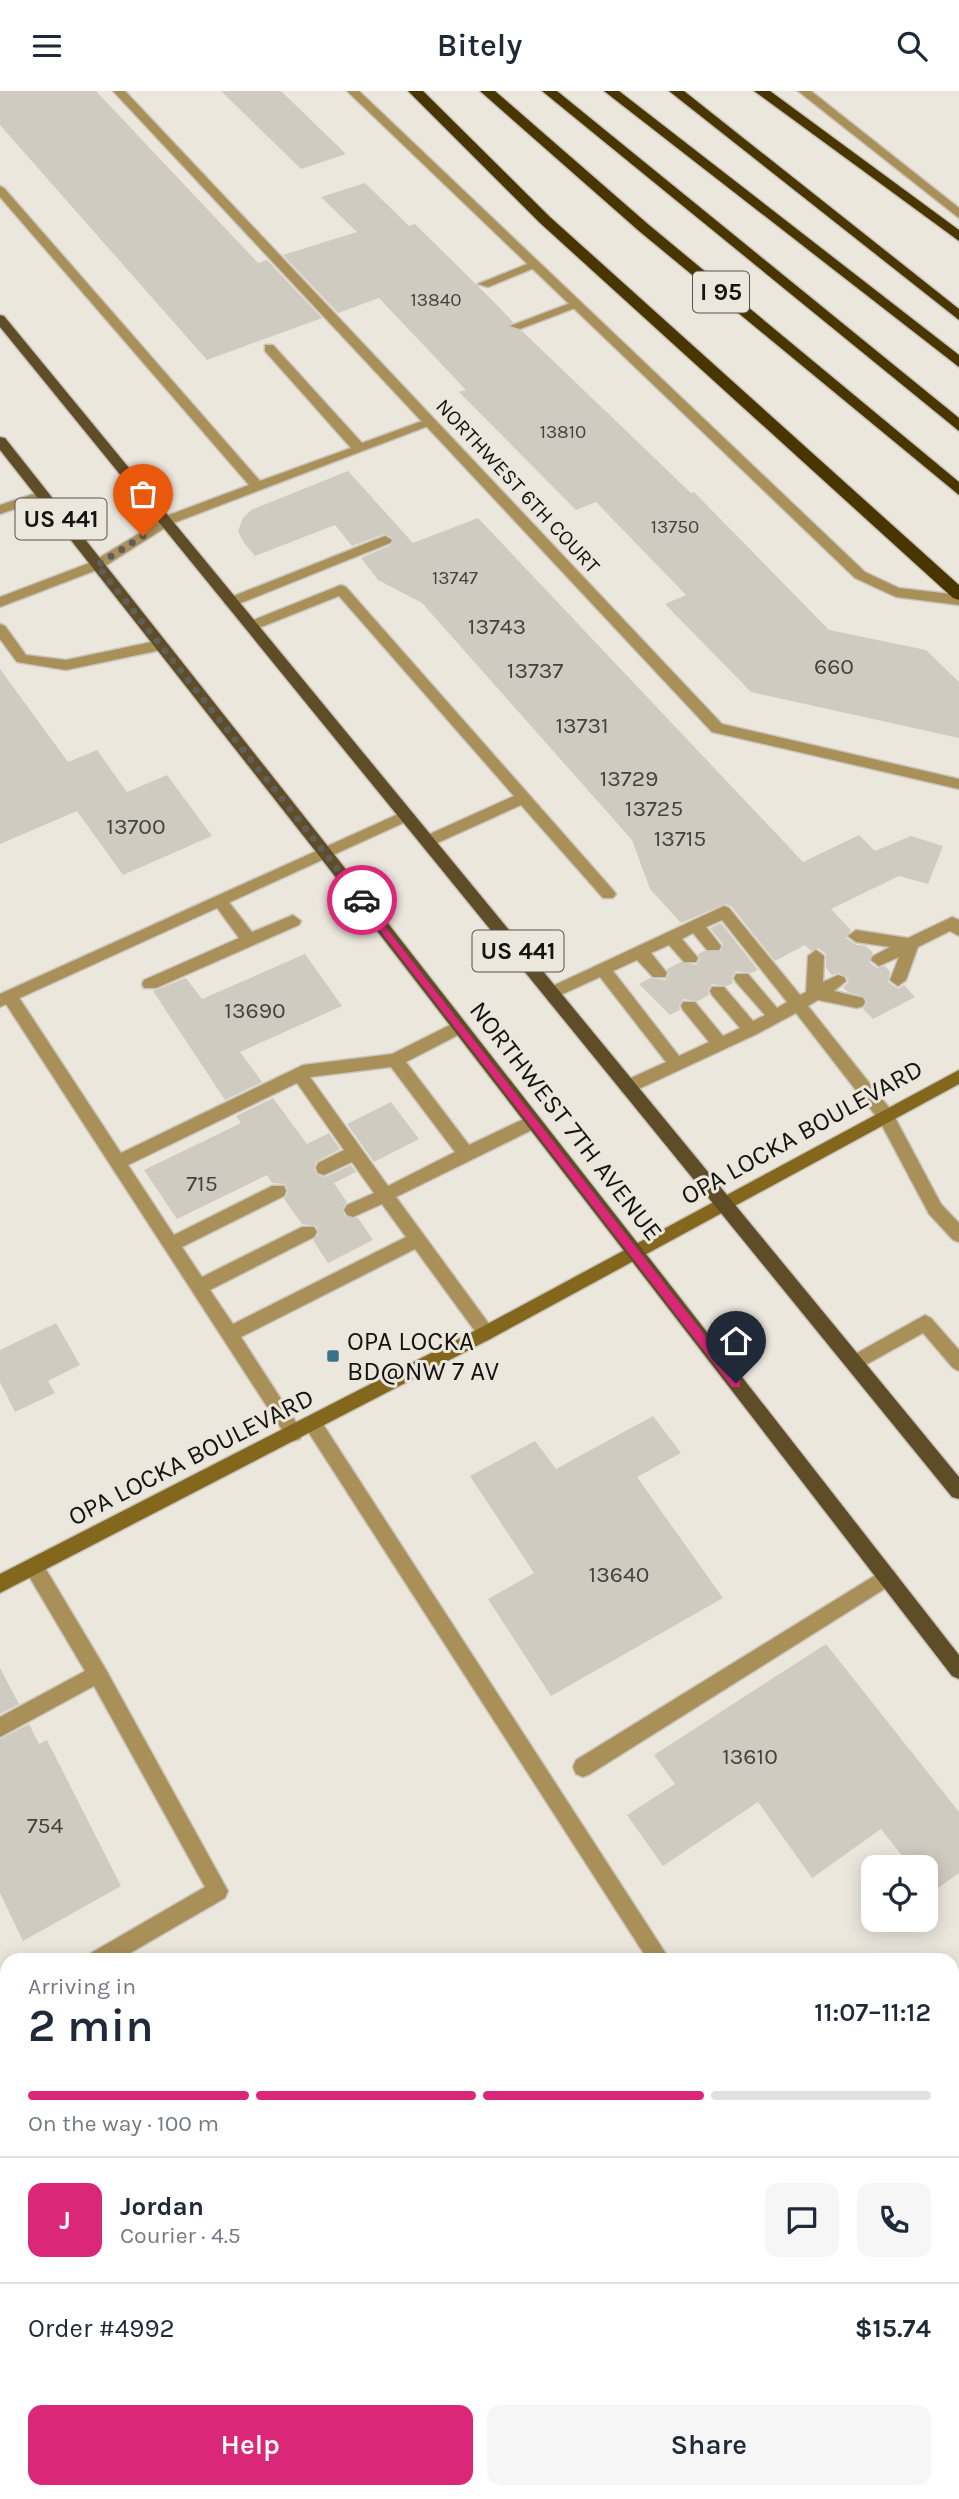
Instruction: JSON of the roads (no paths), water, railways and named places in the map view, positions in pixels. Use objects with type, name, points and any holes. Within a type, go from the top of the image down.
[{"type":"highway","points":[[415,91],[545,220],[959,597]]},
{"type":"highway","name":"I 95","points":[[487,91],[644,228],[959,490]]},
{"type":"highway","points":[[549,91],[959,426]]},
{"type":"highway","points":[[611,91],[959,362]]},
{"type":"highway","points":[[676,91],[959,316]]},
{"type":"highway","points":[[761,91],[959,237]]},
{"type":"main road","name":"US 441","points":[[0,319],[959,1491]]},
{"type":"main road","name":"NORTHWEST 7TH AVENUE","points":[[0,441],[326,853],[959,1670]]},
{"type":"main road","name":"OPA LOCKA BOULEVARD","points":[[0,1584],[486,1333],[959,1076]]},
{"type":"street","name":"NORTHWEST 6TH COURT","points":[[119,91],[717,728],[959,784]]},
{"type":"street","points":[[353,91],[860,575],[896,592],[959,597]]},
{"type":"street","points":[[804,91],[959,213]]},
{"type":"street","points":[[3,197],[258,487]]},
{"type":"street","points":[[484,284],[536,265]]},
{"type":"street","points":[[516,326],[577,305]]},
{"type":"street","points":[[269,348],[360,449]]},
{"type":"street","points":[[0,603],[97,565],[166,521],[430,423]]},
{"type":"street","points":[[0,510],[42,495]]},
{"type":"street","points":[[232,602],[385,540]]},
{"type":"street","points":[[251,626],[341,590],[608,894]]},
{"type":"street","points":[[0,629],[22,659],[66,665],[161,645]]},
{"type":"street","points":[[428,841],[524,798]]},
{"type":"street","points":[[294,1433],[118,1162],[5,999],[407,815]]},
{"type":"street","points":[[220,901],[250,940]]},
{"type":"street","points":[[552,993],[724,912],[885,1115],[935,1209],[959,1235]]},
{"type":"street","points":[[150,984],[293,921]]},
{"type":"street","points":[[879,960],[952,923],[959,930]]},
{"type":"street","points":[[696,926],[713,946]]},
{"type":"street","points":[[856,936],[911,945]]},
{"type":"street","points":[[672,938],[690,958]]},
{"type":"street","points":[[898,980],[911,945]]},
{"type":"street","points":[[640,952],[659,973]]},
{"type":"street","points":[[814,993],[816,956]]},
{"type":"street","points":[[603,969],[676,1064]]},
{"type":"street","points":[[742,978],[776,1017]]},
{"type":"street","points":[[628,1087],[751,1030],[838,981]]},
{"type":"street","points":[[718,991],[751,1030]]},
{"type":"street","points":[[814,993],[857,1002]]},
{"type":"street","points":[[689,1006],[720,1044]]},
{"type":"street","points":[[118,1162],[309,1070],[395,1060],[460,1027]]},
{"type":"street","points":[[395,1060],[466,1154]]},
{"type":"street","points":[[299,1074],[486,1333]]},
{"type":"street","points":[[353,1210],[534,1121]]},
{"type":"street","points":[[324,1168],[354,1153]]},
{"type":"street","points":[[172,1244],[278,1191]]},
{"type":"street","points":[[200,1287],[307,1232]]},
{"type":"street","points":[[230,1334],[418,1239]]},
{"type":"street","points":[[854,1363],[925,1323],[959,1363]]},
{"type":"street","points":[[313,1424],[655,1953]]},
{"type":"street","points":[[34,1566],[99,1674],[218,1891],[109,1953]]},
{"type":"street","points":[[583,1767],[887,1577]]},
{"type":"street","points":[[0,1728],[99,1674]]},
{"type":"place","name":"OPA LOCKA BD@NW 7 AV","points":[[333,1356]]}]
